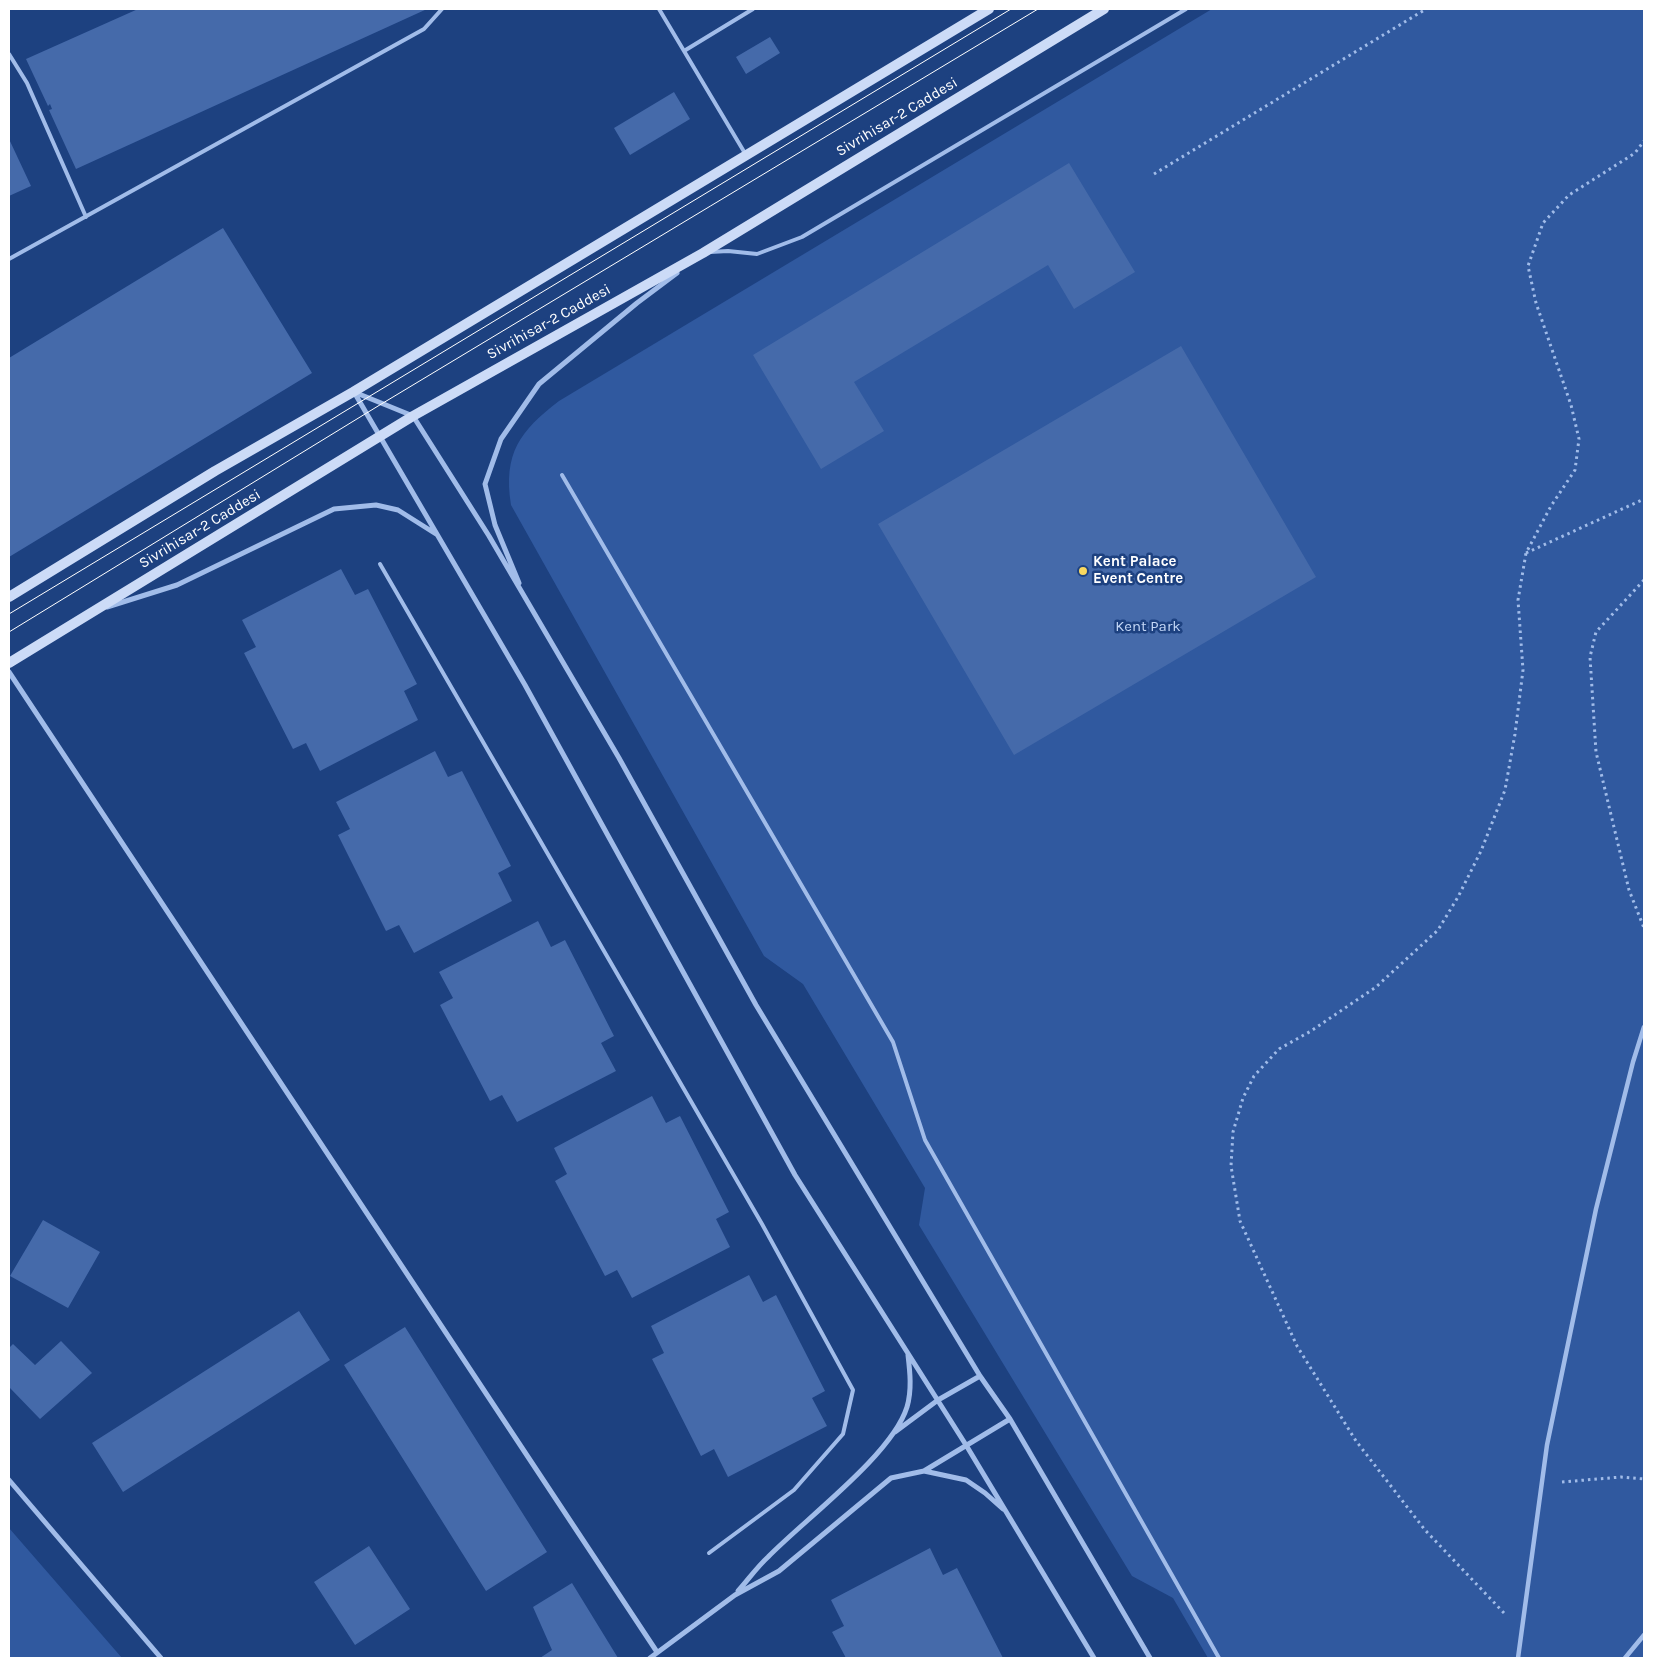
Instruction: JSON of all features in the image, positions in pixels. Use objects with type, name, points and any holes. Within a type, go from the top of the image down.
[{"type":"main road","points":[[9,597],[214,471],[354,392],[988,9]]},
{"type":"main road","name":"Sivrihisar-2 Caddesi","points":[[9,663],[413,416],[703,253],[1104,9]]},
{"type":"street","points":[[527,602],[495,525],[485,484],[502,439],[539,384],[636,303],[703,253]]},
{"type":"street","points":[[354,392],[413,416],[527,602],[619,758],[756,1006],[980,1376],[1010,1420],[1150,1658]]},
{"type":"street","points":[[354,392],[540,711],[795,1175],[938,1400],[1094,1658]]},
{"type":"street","points":[[93,612],[177,584],[334,509],[376,505],[398,510],[438,535]]},
{"type":"street","points":[[9,672],[657,1652]]},
{"type":"street","points":[[1518,1658],[1547,1445],[1596,1210],[1633,1062],[1644,1027]]},
{"type":"street","points":[[735,1595],[767,1558],[874,1457],[892,1434],[907,1408],[911,1381],[907,1351]]},
{"type":"street","points":[[892,1434],[938,1400],[980,1376]]},
{"type":"street","points":[[650,1658],[735,1595],[779,1571],[891,1478],[924,1471],[1010,1420]]},
{"type":"street","points":[[924,1471],[966,1480],[985,1493],[1007,1513]]},
{"type":"street","points":[[9,1480],[162,1658]]},
{"type":"street","points":[[1625,1658],[1644,1635]]},
{"type":"lane","points":[[9,259],[424,29],[442,9]]},
{"type":"lane","points":[[659,9],[746,155]]},
{"type":"lane","points":[[684,51],[753,9]]},
{"type":"lane","points":[[703,253],[728,251],[757,254],[802,237],[1186,9]]},
{"type":"lane","points":[[9,54],[27,83],[86,217]]},
{"type":"lane","points":[[562,475],[893,1042],[925,1140],[1219,1658]]},
{"type":"lane","points":[[380,564],[762,1224],[853,1390],[843,1434],[794,1490],[708,1553]]},
{"type":"path","points":[[1154,174],[1426,9]]},
{"type":"path","points":[[1522,1632],[1425,1530],[1351,1433],[1297,1346],[1240,1221],[1231,1166],[1233,1132],[1243,1098],[1254,1076],[1279,1048],[1311,1031],[1376,987],[1438,930],[1458,897],[1480,851],[1505,790],[1516,734],[1523,670],[1518,600],[1526,553],[1551,506],[1575,470],[1579,439],[1571,405],[1536,303],[1528,266],[1543,223],[1569,195],[1635,153],[1644,141]]},
{"type":"path","points":[[1526,553],[1644,499]]},
{"type":"path","points":[[1644,580],[1620,603],[1596,632],[1590,657],[1596,752],[1629,890],[1644,928]]},
{"type":"path","points":[[1541,1484],[1621,1477],[1644,1480]]},
{"type":"green space","name":"Kent Park","points":[[1212,9],[1644,9],[1644,1658],[1208,1658],[1173,1598],[1132,1576],[919,1225],[925,1188],[803,984],[764,956],[511,505],[510,471],[512,457],[517,445],[534,423],[559,401]]},
{"type":"green space","points":[[9,1528],[122,1658],[9,1658]]},
{"type":"building","points":[[138,9],[427,9],[76,169],[49,110],[52,109],[50,104],[48,106],[26,59]]},
{"type":"building","points":[[770,37],[780,53],[746,74],[736,57]]},
{"type":"building","points":[[674,92],[690,119],[630,155],[614,128]]},
{"type":"building","points":[[9,139],[31,186],[9,196]]},
{"type":"building","points":[[1069,163],[1135,272],[1074,309],[1048,265],[854,382],[884,431],[821,469],[753,355]]},
{"type":"building","points":[[223,228],[312,373],[9,557],[9,358]]},
{"type":"building","points":[[1181,346],[1316,577],[1014,755],[878,524]]},
{"type":"building","points":[[341,569],[355,595],[368,589],[417,684],[404,691],[418,720],[320,771],[306,743],[293,749],[244,653],[256,647],[242,620]]},
{"type":"building","points":[[435,751],[448,777],[462,771],[511,866],[498,873],[512,901],[414,953],[399,925],[386,931],[338,835],[350,829],[336,802]]},
{"type":"building","points":[[538,921],[551,947],[565,940],[614,1036],[601,1043],[616,1071],[517,1122],[502,1095],[490,1101],[440,1005],[453,998],[439,972]]},
{"type":"building","points":[[652,1096],[666,1123],[680,1116],[729,1212],[716,1219],[730,1247],[632,1298],[617,1270],[605,1276],[555,1181],[567,1174],[554,1148]]},
{"type":"building","points":[[43,1220],[100,1252],[68,1308],[10,1276]]},
{"type":"building","points":[[749,1275],[763,1302],[776,1295],[825,1391],[812,1398],[827,1426],[728,1477],[714,1449],[701,1456],[652,1359],[664,1353],[651,1326]]},
{"type":"building","points":[[299,1311],[330,1360],[123,1492],[92,1443]]},
{"type":"building","points":[[405,1327],[547,1552],[486,1591],[344,1365]]},
{"type":"building","points":[[61,1341],[92,1373],[40,1419],[9,1387],[9,1348],[13,1344],[35,1365]]},
{"type":"building","points":[[369,1546],[410,1609],[355,1645],[314,1582]]},
{"type":"building","points":[[930,1548],[943,1575],[957,1568],[1003,1658],[846,1658],[832,1632],[844,1626],[831,1600]]},
{"type":"building","points":[[572,1583],[618,1658],[540,1658],[552,1650],[533,1607]]},
{"type":"tram line","points":[[9,614],[1011,9]]},
{"type":"tram line","points":[[9,632],[383,403],[1038,9]]},
{"type":"place","name":"Kent Palace Event Centre","points":[[1083,571]]}]
